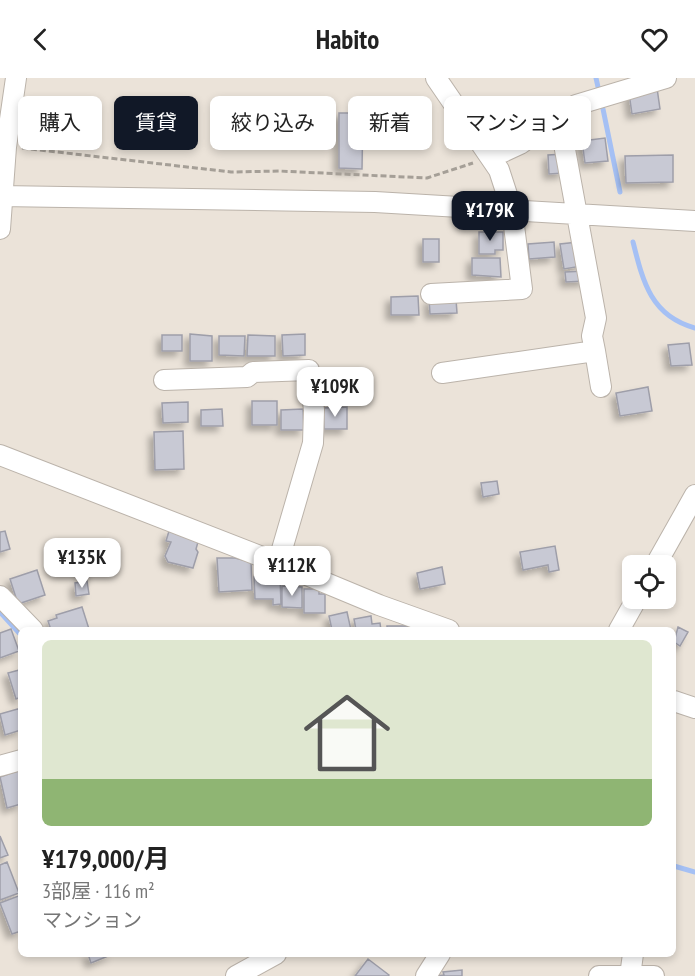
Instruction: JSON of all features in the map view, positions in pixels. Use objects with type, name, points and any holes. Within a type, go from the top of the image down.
[{"type":"street","points":[[0,229],[4,150],[16,78]]},
{"type":"street","points":[[432,294],[522,289],[512,210],[492,157],[436,78]]},
{"type":"street","points":[[591,98],[622,84],[666,78]]},
{"type":"street","points":[[492,157],[507,150]]},
{"type":"street","points":[[566,150],[596,318],[592,336],[601,387]]},
{"type":"street","points":[[1,196],[375,202],[695,221]]},
{"type":"street","points":[[442,373],[595,351]]},
{"type":"street","points":[[164,380],[247,377],[253,372],[309,370],[314,410],[313,443],[278,563]]},
{"type":"street","points":[[0,455],[278,563],[379,606],[440,627]]},
{"type":"street","points":[[664,555],[688,520],[695,495]]},
{"type":"street","points":[[0,596],[30,627]]},
{"type":"street","points":[[621,627],[631,609]]},
{"type":"street","points":[[676,702],[695,708]]},
{"type":"street","points":[[0,766],[18,761]]},
{"type":"street","points":[[250,973],[272,957]]},
{"type":"street","points":[[426,976],[438,957]]},
{"type":"street","points":[[630,975],[633,957]]},
{"type":"street","points":[[598,976],[654,976]]},
{"type":"path","points":[[4,150],[231,172],[279,171],[427,178],[492,157]]},
{"type":"building","points":[[657,88],[660,109],[632,114],[629,93]]},
{"type":"building","points":[[339,113],[348,113],[348,150],[362,150],[362,169],[339,168]]},
{"type":"building","points":[[605,138],[608,161],[585,163],[583,150],[591,150],[591,140]]},
{"type":"building","points":[[563,154],[564,173],[549,174],[548,155]]},
{"type":"building","points":[[673,155],[673,182],[626,183],[625,156]]},
{"type":"building","points":[[479,232],[503,232],[503,250],[495,250],[495,254],[479,254]]},
{"type":"building","points":[[423,239],[439,239],[439,262],[423,262]]},
{"type":"building","points":[[554,242],[555,257],[529,259],[528,244]]},
{"type":"building","points":[[578,242],[582,266],[564,269],[560,244]]},
{"type":"building","points":[[472,258],[500,258],[501,277],[472,275]]},
{"type":"building","points":[[585,271],[586,281],[566,282],[565,272]]},
{"type":"building","points":[[418,296],[419,315],[391,315],[391,297]]},
{"type":"building","points":[[429,299],[456,299],[457,313],[430,314]]},
{"type":"building","points":[[190,334],[212,336],[212,361],[190,361]]},
{"type":"building","points":[[305,334],[305,355],[283,356],[282,335]]},
{"type":"building","points":[[162,335],[182,335],[182,351],[162,351]]},
{"type":"building","points":[[248,335],[275,336],[275,356],[247,356]]},
{"type":"building","points":[[219,336],[245,336],[244,356],[219,355]]},
{"type":"building","points":[[689,343],[692,365],[671,366],[668,345]]},
{"type":"building","points":[[648,387],[652,411],[620,416],[616,393]]},
{"type":"building","points":[[252,401],[277,401],[277,425],[252,425]]},
{"type":"building","points":[[188,402],[188,422],[163,423],[162,403]]},
{"type":"building","points":[[347,407],[347,429],[324,429],[323,408]]},
{"type":"building","points":[[222,409],[223,426],[201,426],[201,410]]},
{"type":"building","points":[[303,409],[304,430],[281,430],[281,410]]},
{"type":"building","points":[[183,431],[184,469],[155,470],[154,432]]},
{"type":"building","points":[[497,481],[499,494],[483,497],[481,483]]},
{"type":"building","points":[[5,531],[10,549],[0,552],[0,532]]},
{"type":"building","points":[[169,531],[198,542],[196,549],[198,552],[193,568],[168,562],[165,556],[171,542],[166,541]]},
{"type":"building","points":[[555,546],[559,570],[549,572],[548,565],[523,570],[520,552]]},
{"type":"building","points":[[217,558],[235,558],[251,562],[252,590],[219,592]]},
{"type":"building","points":[[442,567],[445,584],[420,589],[417,573]]},
{"type":"building","points":[[37,570],[45,595],[18,604],[10,579]]},
{"type":"building","points":[[271,570],[272,577],[280,577],[281,604],[273,605],[273,599],[255,599],[254,577],[261,577],[261,571]]},
{"type":"building","points":[[87,581],[89,594],[76,596],[75,583]]},
{"type":"building","points":[[282,586],[302,587],[302,608],[282,607]]},
{"type":"building","points":[[304,589],[319,589],[319,594],[325,594],[325,613],[304,613]]},
{"type":"building","points":[[82,607],[88,627],[50,627],[48,621],[57,618],[56,615]]},
{"type":"building","points":[[347,612],[350,627],[331,627],[329,616]]},
{"type":"building","points":[[371,616],[372,624],[380,623],[381,627],[355,627],[354,619]]},
{"type":"building","points":[[409,626],[412,627],[387,627]]},
{"type":"building","points":[[678,627],[688,632],[680,646],[676,643]]},
{"type":"building","points":[[11,629],[18,651],[0,658],[0,633]]},
{"type":"building","points":[[18,670],[18,698],[16,699],[8,673]]},
{"type":"building","points":[[18,709],[18,731],[5,735],[0,714]]},
{"type":"building","points":[[18,771],[18,805],[7,808],[0,777]]},
{"type":"building","points":[[0,836],[8,855],[0,858]]},
{"type":"building","points":[[7,862],[18,893],[0,900],[0,865]]},
{"type":"building","points":[[18,896],[18,932],[12,934],[0,903]]},
{"type":"building","points":[[89,957],[106,957],[91,963]]},
{"type":"building","points":[[368,959],[389,975],[355,976]]},
{"type":"building","points":[[462,970],[462,976],[437,976],[444,975],[443,972]]},
{"type":"waterway","points":[[596,78],[598,87]]},
{"type":"waterway","points":[[603,109],[620,192]]},
{"type":"waterway","points":[[633,242],[645,284],[651,296],[668,315],[695,328]]},
{"type":"waterway","points":[[0,612],[18,632]]},
{"type":"waterway","points":[[676,867],[695,872]]}]
